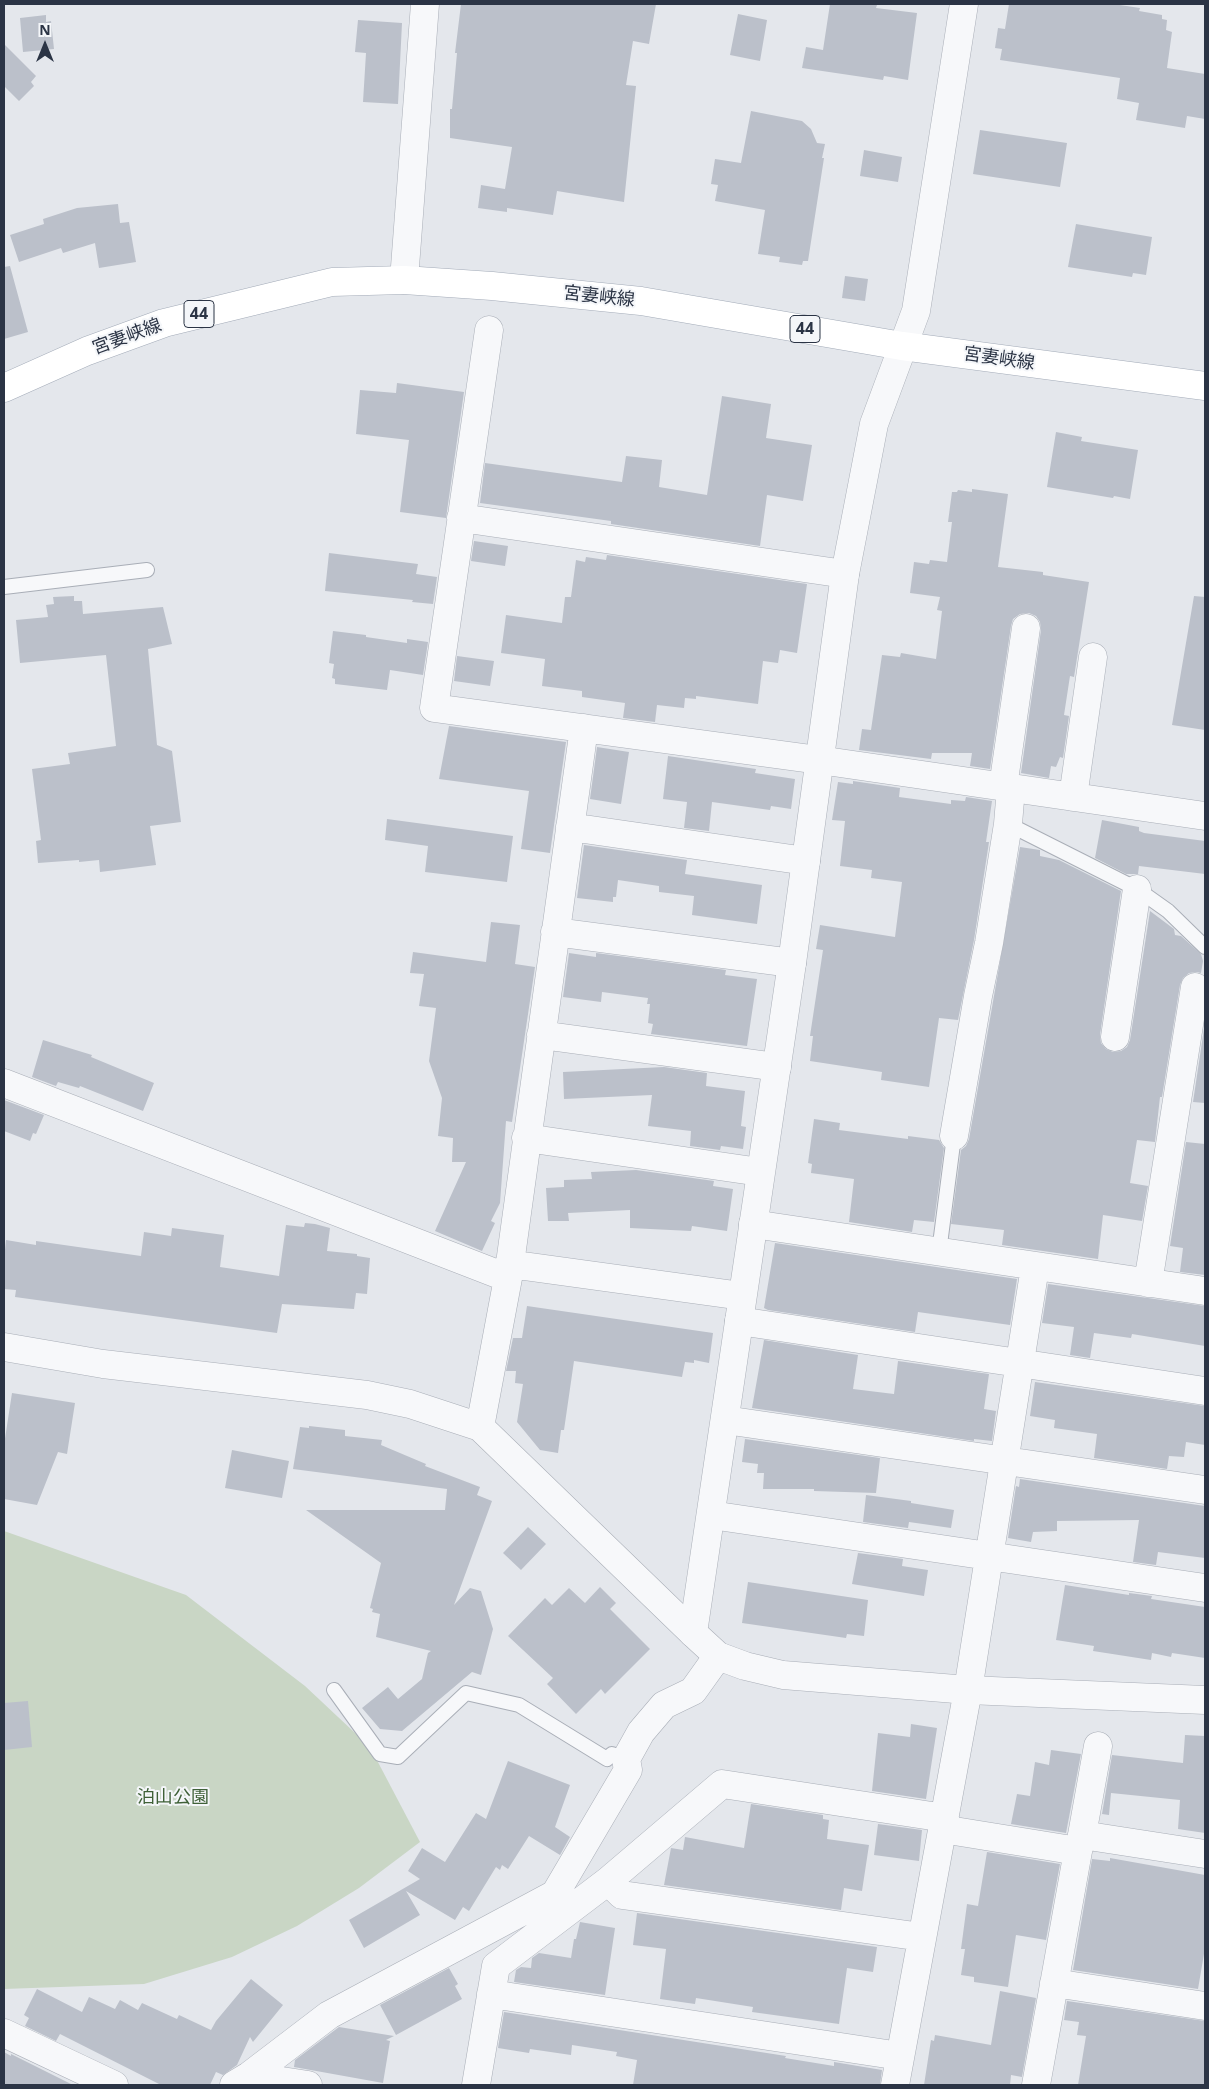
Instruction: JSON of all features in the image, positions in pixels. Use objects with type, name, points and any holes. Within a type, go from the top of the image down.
[{"type":"main road","name":"宮妻峡線","points":[[4,388],[87,351],[164,324],[332,282],[404,280],[492,286],[641,301],[902,346],[1205,386]]},
{"type":"street","points":[[404,280],[425,4]]},
{"type":"street","points":[[693,1633],[792,963],[845,574],[874,424],[916,311],[964,4]]},
{"type":"street","points":[[489,330],[434,708],[819,760],[1009,800],[1073,797],[1205,816]]},
{"type":"street","points":[[461,518],[845,574]]},
{"type":"street","points":[[954,1136],[989,943],[1009,800],[1026,628]]},
{"type":"street","points":[[1073,797],[1093,657]]},
{"type":"street","points":[[480,1426],[508,1271],[584,728]]},
{"type":"street","points":[[570,827],[806,861]]},
{"type":"street","points":[[1114,1037],[1137,889]]},
{"type":"street","points":[[555,932],[792,963]]},
{"type":"street","points":[[1148,1283],[1194,987]]},
{"type":"street","points":[[541,1035],[777,1067]]},
{"type":"street","points":[[4,1083],[508,1271],[741,1309],[1020,1362],[1205,1391]]},
{"type":"street","points":[[526,1138],[760,1172]]},
{"type":"street","points":[[753,1224],[1205,1291]]},
{"type":"street","points":[[894,2085],[968,1690],[1035,1266]]},
{"type":"street","points":[[4,1347],[103,1364],[366,1395],[410,1404],[480,1426],[718,1656],[745,1666],[783,1675],[968,1690],[1205,1700]]},
{"type":"street","points":[[725,1420],[1205,1490]]},
{"type":"street","points":[[711,1515],[1205,1588]]},
{"type":"street","points":[[242,2081],[329,2015],[555,1894],[628,1770],[626,1759],[641,1732],[664,1705],[692,1691],[718,1656]]},
{"type":"street","points":[[1036,2085],[1098,1746]]},
{"type":"street","points":[[476,2085],[496,1966],[608,1880],[722,1784],[944,1824],[1080,1843],[1205,1854]]},
{"type":"street","points":[[608,1880],[622,1895],[922,1937]]},
{"type":"street","points":[[1054,1983],[1205,2006]]},
{"type":"street","points":[[491,1994],[900,2056]]},
{"type":"street","points":[[4,2033],[114,2085]]},
{"type":"street","points":[[242,2081],[308,2085]]},
{"type":"lane","points":[[4,587],[147,570]]},
{"type":"lane","points":[[1009,800],[1168,910],[1205,947]]},
{"type":"lane","points":[[939,1252],[954,1136]]},
{"type":"lane","points":[[334,1690],[380,1754],[398,1757],[466,1693],[519,1705],[607,1759],[612,1754],[626,1759]]},
{"type":"green space","name":"泊山公園","points":[[4,1531],[186,1595],[305,1686],[370,1747],[420,1842],[359,1888],[297,1926],[232,1957],[144,1984],[4,1989]]},
{"type":"building","points":[[461,4],[656,4],[649,44],[633,41],[626,85],[636,86],[624,202],[557,191],[553,215],[507,208],[507,212],[478,208],[481,185],[505,189],[512,147],[450,138],[450,109],[452,109],[457,53],[455,53]]},
{"type":"building","points":[[830,4],[877,5],[876,8],[917,13],[908,80],[884,76],[883,80],[802,68],[806,47],[823,50]]},
{"type":"building","points":[[1009,4],[1113,4],[1140,8],[1139,11],[1162,15],[1162,19],[1167,20],[1166,30],[1172,32],[1167,68],[1205,74],[1205,119],[1187,116],[1185,128],[1136,120],[1139,103],[1117,99],[1120,78],[1000,60],[1002,49],[995,48],[998,28],[1005,29]]},
{"type":"building","points":[[738,14],[767,20],[760,61],[730,55]]},
{"type":"building","points":[[46,15],[46,22],[51,21],[54,49],[23,52],[20,18]]},
{"type":"building","points":[[358,20],[402,23],[398,104],[363,102],[366,53],[355,52]]},
{"type":"building","points":[[4,44],[36,76],[31,82],[34,86],[19,101],[4,86]]},
{"type":"building","points":[[751,111],[802,121],[811,129],[817,143],[825,144],[808,261],[803,261],[802,265],[779,262],[780,257],[758,254],[765,210],[715,201],[718,185],[711,184],[715,159],[741,163]]},
{"type":"building","points":[[980,130],[1067,143],[1060,187],[973,174]]},
{"type":"building","points":[[864,150],[902,157],[898,182],[860,176]]},
{"type":"building","points":[[118,204],[120,223],[129,222],[136,262],[99,268],[95,243],[63,253],[61,248],[19,262],[10,235],[44,224],[43,219],[77,208]]},
{"type":"building","points":[[1076,224],[1152,237],[1146,275],[1133,273],[1132,277],[1068,267]]},
{"type":"building","points":[[10,266],[28,332],[4,339],[4,267]]},
{"type":"building","points":[[845,276],[868,279],[865,301],[842,298]]},
{"type":"building","points":[[397,383],[464,392],[446,518],[400,512],[409,440],[356,434],[360,390],[396,393]]},
{"type":"building","points":[[722,396],[771,404],[766,438],[812,445],[803,501],[767,495],[760,546],[611,524],[611,521],[480,503],[485,463],[622,482],[626,456],[662,460],[659,487],[707,495]]},
{"type":"building","points":[[1056,432],[1082,437],[1081,441],[1138,450],[1130,499],[1047,487]]},
{"type":"building","points":[[972,489],[1008,494],[998,567],[1043,572],[1043,575],[1089,582],[1074,677],[1070,676],[1064,715],[1069,716],[1063,758],[1060,757],[1056,767],[1051,766],[1049,778],[1021,773],[1041,630],[1040,622],[1036,616],[1029,613],[1020,614],[1013,619],[1011,626],[990,769],[970,766],[972,753],[932,753],[931,759],[859,750],[862,729],[871,730],[882,655],[900,657],[901,653],[936,659],[942,611],[937,610],[940,597],[910,593],[914,562],[929,564],[930,560],[947,562],[952,522],[948,522],[952,492],[957,492],[958,490],[972,492]]},
{"type":"building","points":[[474,541],[508,546],[505,566],[471,561]]},
{"type":"building","points":[[329,553],[418,564],[416,574],[437,577],[433,604],[412,602],[413,600],[325,591]]},
{"type":"building","points":[[607,555],[807,584],[797,653],[780,650],[778,663],[763,661],[758,704],[696,696],[696,699],[685,698],[684,708],[657,705],[655,722],[623,718],[625,703],[582,697],[582,691],[542,686],[545,659],[501,653],[506,615],[562,623],[565,597],[571,597],[576,560],[585,562],[586,557],[606,560]]},
{"type":"building","points":[[74,596],[74,601],[82,601],[83,614],[163,607],[172,644],[148,649],[157,745],[172,751],[181,822],[150,826],[156,865],[100,872],[99,860],[38,863],[36,841],[41,840],[32,769],[70,764],[68,753],[116,746],[106,655],[20,663],[16,620],[48,617],[46,605],[54,604],[53,597]]},
{"type":"building","points":[[1194,596],[1205,597],[1205,730],[1172,725]]},
{"type":"building","points":[[333,631],[407,643],[407,639],[428,642],[423,675],[390,670],[387,690],[335,684],[335,679],[332,678],[334,664],[329,663]]},
{"type":"building","points":[[457,656],[494,661],[490,686],[454,681]]},
{"type":"building","points":[[449,726],[566,742],[550,853],[521,849],[529,791],[439,779]]},
{"type":"building","points":[[597,747],[629,752],[621,804],[590,799]]},
{"type":"building","points":[[668,756],[756,769],[755,773],[795,779],[791,809],[771,806],[770,810],[712,802],[709,831],[684,828],[687,802],[663,799]]},
{"type":"building","points":[[853,781],[900,788],[899,797],[951,804],[951,800],[965,801],[966,797],[992,801],[986,842],[989,842],[974,940],[958,1020],[939,1018],[929,1087],[881,1080],[882,1072],[810,1061],[813,1036],[810,1036],[823,950],[816,949],[820,925],[895,937],[902,882],[871,878],[872,870],[840,866],[845,821],[832,820],[838,782],[853,784]]},
{"type":"building","points":[[387,819],[513,836],[507,882],[425,872],[428,846],[385,840]]},
{"type":"building","points":[[1102,820],[1139,827],[1139,831],[1144,833],[1205,841],[1205,874],[1139,866],[1138,874],[1126,874],[1095,858]]},
{"type":"building","points":[[584,845],[687,860],[685,874],[762,885],[757,924],[692,915],[694,896],[659,892],[659,886],[618,880],[616,897],[613,897],[613,902],[577,898]]},
{"type":"building","points":[[1020,847],[1040,850],[1040,856],[1059,860],[1121,891],[1100,1035],[1101,1043],[1106,1049],[1113,1052],[1121,1051],[1127,1047],[1130,1040],[1150,911],[1174,929],[1175,935],[1181,936],[1201,954],[1203,961],[1201,973],[1189,973],[1183,978],[1180,985],[1162,1097],[1160,1097],[1155,1142],[1137,1140],[1130,1183],[1148,1186],[1142,1221],[1103,1215],[1098,1259],[1002,1245],[1004,1230],[951,1224],[961,1150],[966,1146],[969,1139]]},
{"type":"building","points":[[491,922],[520,925],[515,964],[535,967],[512,1122],[506,1121],[500,1203],[491,1221],[495,1223],[482,1251],[435,1231],[466,1162],[452,1162],[453,1138],[438,1136],[442,1098],[429,1061],[436,1008],[419,1006],[424,974],[410,973],[413,952],[486,962]]},
{"type":"building","points":[[569,953],[596,957],[596,953],[726,970],[725,975],[757,979],[747,1046],[651,1034],[653,1024],[648,1023],[650,1004],[647,1004],[648,998],[602,992],[601,1002],[563,997]]},
{"type":"building","points":[[1205,1022],[1205,1103],[1193,1102]]},
{"type":"building","points":[[43,1040],[92,1055],[91,1057],[154,1083],[143,1111],[80,1086],[79,1088],[58,1082],[56,1086],[32,1077]]},
{"type":"building","points":[[664,1067],[707,1073],[706,1086],[745,1091],[741,1126],[746,1127],[743,1149],[721,1146],[720,1150],[690,1146],[691,1131],[648,1126],[652,1095],[564,1099],[563,1072]]},
{"type":"building","points":[[4,1100],[44,1115],[36,1134],[33,1133],[30,1141],[4,1131]]},
{"type":"building","points":[[814,1119],[840,1123],[839,1130],[908,1139],[908,1136],[939,1140],[944,1148],[934,1222],[914,1220],[912,1232],[849,1222],[854,1179],[811,1173],[812,1164],[808,1163]]},
{"type":"building","points":[[1186,1142],[1205,1144],[1205,1275],[1180,1272],[1183,1248],[1170,1246]]},
{"type":"building","points":[[636,1170],[714,1181],[713,1186],[733,1189],[727,1231],[692,1226],[691,1231],[630,1228],[630,1210],[568,1213],[569,1221],[548,1221],[546,1188],[564,1187],[564,1180],[592,1179],[591,1172]]},
{"type":"building","points":[[305,1223],[330,1228],[327,1251],[357,1254],[357,1256],[370,1258],[367,1294],[356,1293],[354,1309],[282,1304],[277,1333],[15,1297],[16,1290],[4,1289],[6,1240],[36,1245],[36,1241],[141,1256],[144,1232],[171,1236],[172,1228],[224,1235],[220,1267],[279,1276],[286,1225],[304,1227]]},
{"type":"building","points":[[775,1243],[1017,1279],[1010,1325],[918,1312],[915,1332],[768,1310],[764,1308]]},
{"type":"building","points":[[1048,1284],[1205,1306],[1205,1346],[1132,1334],[1131,1338],[1094,1333],[1090,1358],[1070,1355],[1074,1327],[1042,1323]]},
{"type":"building","points":[[527,1306],[713,1333],[709,1363],[694,1360],[694,1363],[685,1362],[682,1377],[574,1361],[564,1430],[561,1430],[558,1453],[540,1450],[517,1422],[523,1384],[515,1383],[516,1371],[506,1371],[513,1338],[522,1338]]},
{"type":"building","points":[[764,1340],[858,1355],[853,1389],[894,1394],[898,1361],[989,1374],[984,1409],[996,1411],[992,1441],[974,1439],[974,1441],[752,1408]]},
{"type":"building","points":[[1035,1382],[1205,1406],[1205,1445],[1186,1442],[1184,1457],[1169,1456],[1167,1469],[1094,1458],[1097,1434],[1054,1428],[1055,1420],[1030,1416]]},
{"type":"building","points":[[12,1393],[75,1403],[67,1454],[58,1452],[37,1505],[4,1499],[4,1445]]},
{"type":"building","points":[[309,1426],[345,1430],[345,1436],[382,1440],[381,1445],[426,1464],[425,1466],[480,1487],[477,1495],[492,1501],[454,1605],[470,1588],[481,1591],[493,1629],[481,1675],[472,1672],[402,1731],[380,1729],[362,1708],[388,1687],[398,1699],[422,1679],[428,1653],[431,1651],[376,1637],[380,1614],[372,1612],[373,1609],[370,1608],[381,1563],[306,1510],[445,1510],[447,1489],[293,1469],[300,1427],[309,1428]]},
{"type":"building","points":[[745,1439],[880,1458],[876,1493],[814,1491],[814,1489],[763,1489],[764,1473],[757,1473],[758,1464],[742,1462]]},
{"type":"building","points":[[232,1450],[289,1461],[282,1498],[225,1488]]},
{"type":"building","points":[[1020,1479],[1205,1506],[1205,1558],[1158,1552],[1156,1565],[1133,1562],[1139,1520],[1057,1521],[1057,1531],[1033,1532],[1031,1542],[1008,1538],[1016,1486],[1019,1487]]},
{"type":"building","points":[[866,1495],[911,1501],[911,1503],[954,1510],[951,1528],[909,1522],[908,1528],[863,1522]]},
{"type":"building","points":[[528,1527],[546,1544],[521,1570],[503,1553]]},
{"type":"building","points":[[858,1553],[903,1559],[902,1566],[928,1570],[924,1596],[852,1584]]},
{"type":"building","points":[[748,1582],[868,1600],[864,1636],[847,1634],[846,1638],[742,1623]]},
{"type":"building","points":[[1065,1585],[1129,1595],[1129,1593],[1152,1596],[1151,1599],[1205,1607],[1205,1658],[1172,1653],[1171,1657],[1152,1653],[1151,1660],[1093,1651],[1094,1646],[1056,1640]]},
{"type":"building","points":[[600,1587],[616,1603],[610,1609],[650,1649],[605,1694],[601,1689],[576,1714],[547,1684],[553,1678],[508,1636],[545,1598],[552,1605],[569,1588],[585,1603]]},
{"type":"building","points":[[28,1701],[32,1747],[4,1750],[4,1703]]},
{"type":"building","points":[[911,1724],[937,1728],[926,1799],[872,1791],[878,1733],[910,1737]]},
{"type":"building","points":[[1185,1735],[1205,1736],[1205,1833],[1178,1829],[1180,1800],[1111,1793],[1109,1815],[1102,1814],[1112,1755],[1183,1763]]},
{"type":"building","points":[[1051,1750],[1081,1754],[1066,1833],[1011,1824],[1017,1794],[1030,1796],[1035,1762],[1049,1765]]},
{"type":"building","points":[[508,1761],[570,1785],[555,1827],[570,1837],[560,1855],[529,1836],[508,1869],[502,1865],[500,1870],[496,1867],[469,1911],[463,1907],[455,1920],[406,1891],[420,1915],[364,1948],[349,1920],[420,1879],[408,1871],[422,1848],[445,1862],[476,1813],[486,1819]]},
{"type":"building","points":[[751,1804],[823,1815],[823,1819],[829,1820],[827,1839],[869,1845],[862,1891],[844,1888],[841,1910],[664,1885],[671,1848],[683,1850],[685,1837],[744,1848]]},
{"type":"building","points":[[878,1824],[922,1830],[919,1861],[874,1855]]},
{"type":"building","points":[[987,1852],[1060,1864],[1046,1940],[1016,1935],[1008,1987],[974,1982],[974,1977],[961,1975],[965,1949],[961,1949],[967,1904],[978,1906]]},
{"type":"building","points":[[1110,1858],[1205,1875],[1205,1948],[1198,1989],[1073,1970],[1092,1859],[1110,1861]]},
{"type":"building","points":[[637,1913],[877,1947],[873,1972],[847,1968],[839,2024],[752,2012],[753,2007],[696,1998],[695,2004],[660,1999],[666,1949],[633,1945]]},
{"type":"building","points":[[580,1922],[615,1928],[605,1995],[514,1982],[516,1970],[521,1967],[531,1968],[532,1958],[539,1953],[571,1958],[574,1939],[576,1939]]},
{"type":"building","points":[[449,1968],[458,1984],[455,1986],[462,1999],[396,2035],[380,2005]]},
{"type":"building","points":[[251,1979],[283,2005],[253,2042],[250,2037],[237,2065],[223,2075],[216,2072],[210,2085],[161,2085],[60,2034],[56,2041],[25,2026],[29,2018],[24,2015],[37,1989],[82,2012],[89,1997],[115,2009],[120,2000],[138,2010],[142,2003],[177,2019],[179,2015],[211,2030],[216,2021]]},
{"type":"building","points":[[1000,1991],[1036,1998],[1022,2077],[1011,2075],[1010,2085],[924,2085],[931,2040],[934,2041],[935,2035],[991,2045]]},
{"type":"building","points":[[1067,2001],[1205,2021],[1205,2085],[1078,2085],[1086,2036],[1077,2035],[1079,2022],[1064,2020]]},
{"type":"building","points":[[504,2012],[786,2056],[785,2058],[834,2066],[834,2062],[882,2070],[880,2085],[633,2085],[637,2060],[616,2056],[617,2052],[572,2045],[571,2055],[530,2049],[529,2053],[498,2048]]},
{"type":"building","points":[[339,2027],[394,2036],[386,2040],[390,2041],[383,2083],[294,2067],[295,2060]]},
{"type":"building","points":[[4,2052],[11,2056],[11,2054],[73,2085],[4,2085]]}]
